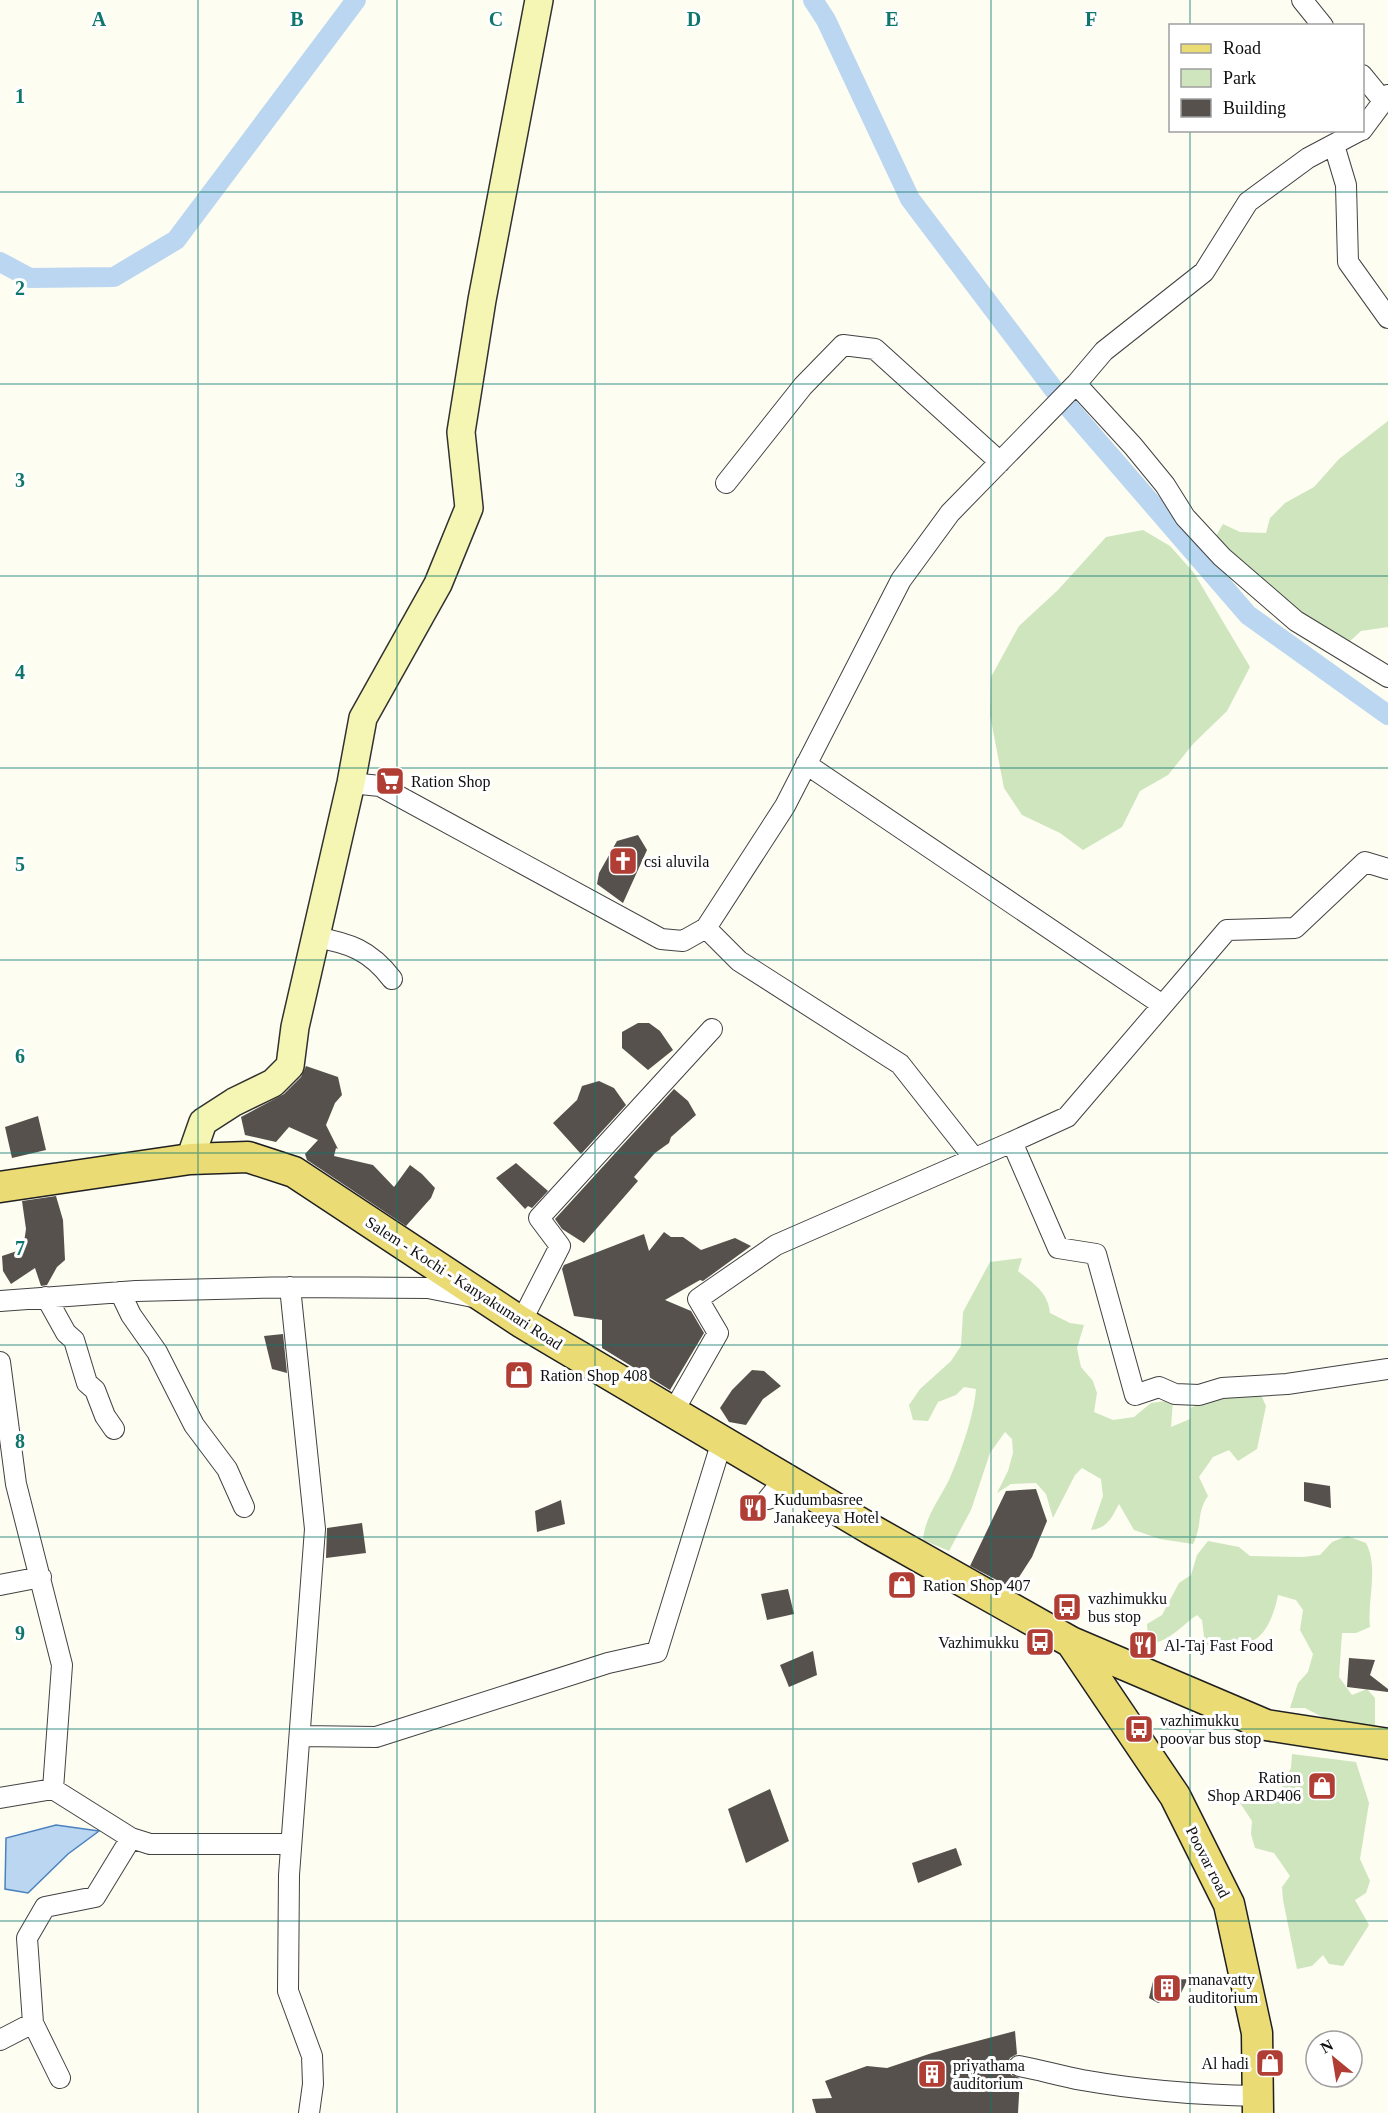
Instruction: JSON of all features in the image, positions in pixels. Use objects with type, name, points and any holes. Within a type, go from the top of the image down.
[{"type":"main road","name":"Salem - Kochi - Kanyakumari Road","points":[[1,1182],[190,1159],[248,1158],[294,1172],[521,1322],[722,1441],[776,1489],[1071,1642],[1266,1725],[1388,1744]]},
{"type":"main road","name":"Poovar road","points":[[1071,1642],[1175,1796],[1229,1904],[1257,2032],[1258,2104]]},
{"type":"street","points":[[190,1159],[202,1122],[234,1102],[273,1083],[290,1066],[295,1026],[351,783],[363,718],[438,584],[469,508],[461,432],[482,300],[539,0]]},
{"type":"street","points":[[1302,0],[1321,24]]},
{"type":"street","points":[[1364,77],[1386,98],[1364,127]]},
{"type":"street","points":[[351,783],[380,786],[661,939],[683,941],[706,928],[785,806],[901,580],[950,513],[1077,384],[1104,351],[1204,272],[1248,202],[1308,158],[1358,132]]},
{"type":"street","points":[[1334,145],[1346,185],[1348,262],[1388,318]]},
{"type":"street","points":[[726,483],[803,386],[843,345],[875,349],[1000,462]]},
{"type":"street","points":[[1077,384],[1133,446],[1165,485],[1185,517],[1222,557],[1296,621],[1388,677]]},
{"type":"street","points":[[806,764],[1161,1004]]},
{"type":"street","points":[[674,1412],[718,1333],[698,1299],[776,1245],[1066,1117],[1227,930],[1295,928],[1365,862],[1388,869]]},
{"type":"street","points":[[706,928],[739,961],[900,1064],[974,1158]]},
{"type":"street","points":[[315,937],[347,942],[381,964],[392,979]]},
{"type":"street","points":[[521,1322],[560,1246],[539,1218],[712,1029]]},
{"type":"street","points":[[1012,1142],[1058,1248],[1096,1254],[1135,1395],[1159,1387],[1175,1394],[1199,1395],[1222,1388],[1287,1384],[1388,1369]]},
{"type":"street","points":[[290,1287],[315,1529],[291,1844],[288,1991],[312,2056],[313,2084],[309,2113]]},
{"type":"street","points":[[0,1301],[120,1292],[290,1287],[428,1288],[485,1299]]},
{"type":"street","points":[[120,1292],[131,1315],[157,1352],[166,1376],[176,1388],[179,1400],[194,1425],[227,1469],[244,1507]]},
{"type":"street","points":[[46,1297],[66,1333],[74,1340],[87,1383],[95,1390],[105,1416],[114,1429]]},
{"type":"street","points":[[0,1362],[5,1451],[42,1577],[62,1665],[53,1789]]},
{"type":"street","points":[[301,1736],[376,1737],[608,1663],[657,1652],[722,1441]]},
{"type":"street","points":[[0,1585],[42,1577]]},
{"type":"street","points":[[0,1798],[53,1789],[131,1838],[150,1844],[291,1844]]},
{"type":"street","points":[[60,2078],[33,2023],[27,1938],[45,1907],[95,1897],[131,1838]]},
{"type":"street","points":[[0,2040],[33,2023]]},
{"type":"street","points":[[1019,2066],[1082,2080],[1224,2096],[1258,2104]]},
{"type":"green space","points":[[1388,421],[1388,627],[1361,631],[1349,642],[1316,626],[1300,614],[1280,593],[1253,576],[1216,536],[1223,524],[1240,532],[1266,533],[1270,518],[1285,503],[1314,487],[1339,459]]},
{"type":"green space","points":[[1143,530],[1170,546],[1194,573],[1250,667],[1227,711],[1193,744],[1168,775],[1140,791],[1122,827],[1083,850],[1060,833],[1022,815],[1004,788],[990,715],[991,677],[1019,626],[1058,590],[1106,537]]},
{"type":"green space","points":[[1022,1258],[1018,1271],[1035,1284],[1043,1294],[1050,1313],[1070,1323],[1084,1325],[1077,1348],[1081,1367],[1093,1381],[1097,1393],[1094,1412],[1113,1420],[1134,1417],[1151,1403],[1173,1400],[1171,1427],[1190,1419],[1190,1408],[1225,1398],[1261,1395],[1266,1406],[1257,1449],[1238,1461],[1229,1450],[1213,1457],[1199,1477],[1208,1496],[1202,1508],[1193,1544],[1160,1539],[1134,1530],[1119,1504],[1112,1517],[1102,1527],[1091,1530],[1103,1496],[1101,1479],[1082,1468],[1075,1475],[1053,1518],[1046,1494],[1036,1483],[1011,1484],[997,1493],[1008,1471],[1013,1453],[1012,1439],[1005,1432],[990,1453],[971,1510],[949,1551],[923,1540],[929,1516],[949,1480],[962,1447],[976,1389],[964,1387],[956,1395],[938,1402],[928,1421],[913,1420],[909,1405],[920,1389],[951,1361],[961,1346],[963,1312],[990,1262]]},
{"type":"green space","points":[[1347,1536],[1366,1543],[1370,1553],[1372,1573],[1370,1627],[1356,1633],[1342,1633],[1339,1677],[1352,1695],[1367,1689],[1375,1698],[1375,1729],[1338,1725],[1305,1708],[1290,1708],[1298,1683],[1308,1672],[1313,1654],[1300,1630],[1303,1610],[1296,1600],[1278,1595],[1265,1629],[1261,1635],[1249,1642],[1205,1645],[1202,1620],[1197,1615],[1161,1641],[1155,1643],[1148,1636],[1147,1624],[1162,1615],[1179,1583],[1191,1575],[1197,1555],[1208,1541],[1239,1547],[1250,1556],[1303,1557],[1320,1555],[1332,1542]]},
{"type":"green space","points":[[1292,1754],[1356,1762],[1369,1803],[1360,1859],[1370,1881],[1366,1893],[1355,1900],[1369,1925],[1343,1966],[1329,1964],[1323,1955],[1312,1966],[1297,1969],[1282,1887],[1290,1876],[1274,1853],[1255,1848],[1251,1834],[1252,1821],[1240,1803],[1250,1788],[1259,1793],[1280,1791],[1291,1768]]},
{"type":"water","points":[[56,1825],[99,1831],[68,1854],[28,1893],[5,1889],[6,1838]]},
{"type":"building","name":"csi aluvila","points":[[638,835],[647,850],[623,903],[597,884],[599,873],[617,841]]},
{"type":"building","points":[[638,1023],[649,1023],[660,1031],[673,1050],[648,1070],[622,1048],[622,1032]]},
{"type":"building","points":[[306,1066],[338,1077],[342,1095],[335,1103],[326,1125],[338,1149],[336,1148],[334,1156],[373,1165],[394,1187],[410,1165],[435,1188],[431,1198],[406,1226],[307,1160],[305,1154],[318,1140],[289,1127],[276,1142],[245,1135],[241,1117],[284,1094],[301,1077]]},
{"type":"building","points":[[599,1081],[614,1088],[626,1105],[581,1154],[553,1123],[577,1100],[582,1086]]},
{"type":"building","points":[[674,1089],[688,1101],[696,1115],[671,1137],[669,1143],[655,1153],[634,1177],[638,1181],[584,1243],[562,1229],[555,1219]]},
{"type":"building","points":[[38,1116],[46,1150],[12,1158],[5,1127]]},
{"type":"building","points":[[516,1163],[548,1191],[532,1208],[528,1206],[525,1209],[496,1178]]},
{"type":"building","points":[[56,1196],[63,1220],[65,1260],[57,1267],[47,1285],[41,1286],[35,1268],[11,1284],[3,1271],[2,1256],[23,1249],[26,1229],[22,1201]]},
{"type":"building","points":[[664,1232],[671,1237],[683,1237],[701,1250],[735,1238],[751,1246],[703,1281],[700,1280],[665,1300],[691,1311],[704,1333],[670,1390],[602,1348],[602,1320],[574,1316],[562,1269],[564,1265],[644,1234],[649,1251]]},
{"type":"building","points":[[283,1334],[287,1373],[272,1369],[264,1336]]},
{"type":"building","points":[[752,1370],[764,1371],[781,1386],[763,1399],[746,1425],[729,1422],[720,1408],[732,1390]]},
{"type":"building","points":[[1304,1482],[1330,1486],[1331,1508],[1304,1501]]},
{"type":"building","points":[[1036,1489],[1047,1521],[1032,1557],[1012,1588],[970,1566],[1006,1491]]},
{"type":"building","points":[[561,1500],[565,1524],[537,1532],[535,1511]]},
{"type":"building","points":[[362,1523],[366,1553],[326,1558],[327,1528]]},
{"type":"building","points":[[788,1589],[794,1614],[767,1620],[761,1594]]},
{"type":"building","points":[[813,1651],[817,1675],[789,1687],[780,1665]]},
{"type":"building","points":[[1349,1658],[1375,1660],[1370,1675],[1388,1689],[1388,1692],[1347,1687]]},
{"type":"building","points":[[770,1789],[789,1841],[746,1863],[728,1809]]},
{"type":"building","points":[[956,1848],[962,1865],[918,1883],[912,1863]]},
{"type":"building","name":"manavatty auditorium","points":[[1188,1979],[1180,1995],[1158,2003],[1149,1998],[1153,1981]]},
{"type":"building","name":"priyathama auditorium","points":[[1015,2031],[1017,2054],[1010,2058],[1007,2064],[1011,2075],[1020,2078],[1018,2113],[816,2113],[812,2099],[832,2098],[825,2081],[867,2066],[887,2068],[932,2053]]},
{"type":"waterway","points":[[0,262],[30,278],[114,277],[176,240],[356,0]]},
{"type":"waterway","points":[[813,0],[826,20],[910,199],[1058,395],[1248,615],[1388,715]]},
{"type":"place","name":"Ration Shop","points":[[390,781]]},
{"type":"place","name":"csi aluvila","points":[[623,861]]},
{"type":"place","name":"Ration Shop 408","points":[[519,1375]]},
{"type":"place","name":"Kudumbasree Janakeeya Hotel","points":[[753,1508]]},
{"type":"place","name":"Ration Shop 407","points":[[902,1585]]},
{"type":"place","name":"vazhimukku bus stop","points":[[1067,1607]]},
{"type":"place","name":"Vazhimukku","points":[[1040,1642]]},
{"type":"place","name":"Al-Taj Fast Food","points":[[1143,1645]]},
{"type":"place","name":"vazhimukku poovar bus stop","points":[[1139,1729]]},
{"type":"place","name":"Ration Shop ARD406","points":[[1322,1786]]},
{"type":"place","name":"manavatty auditorium","points":[[1167,1988]]},
{"type":"place","name":"Al hadi","points":[[1270,2063]]},
{"type":"place","name":"priyathama auditorium","points":[[932,2074]]}]
